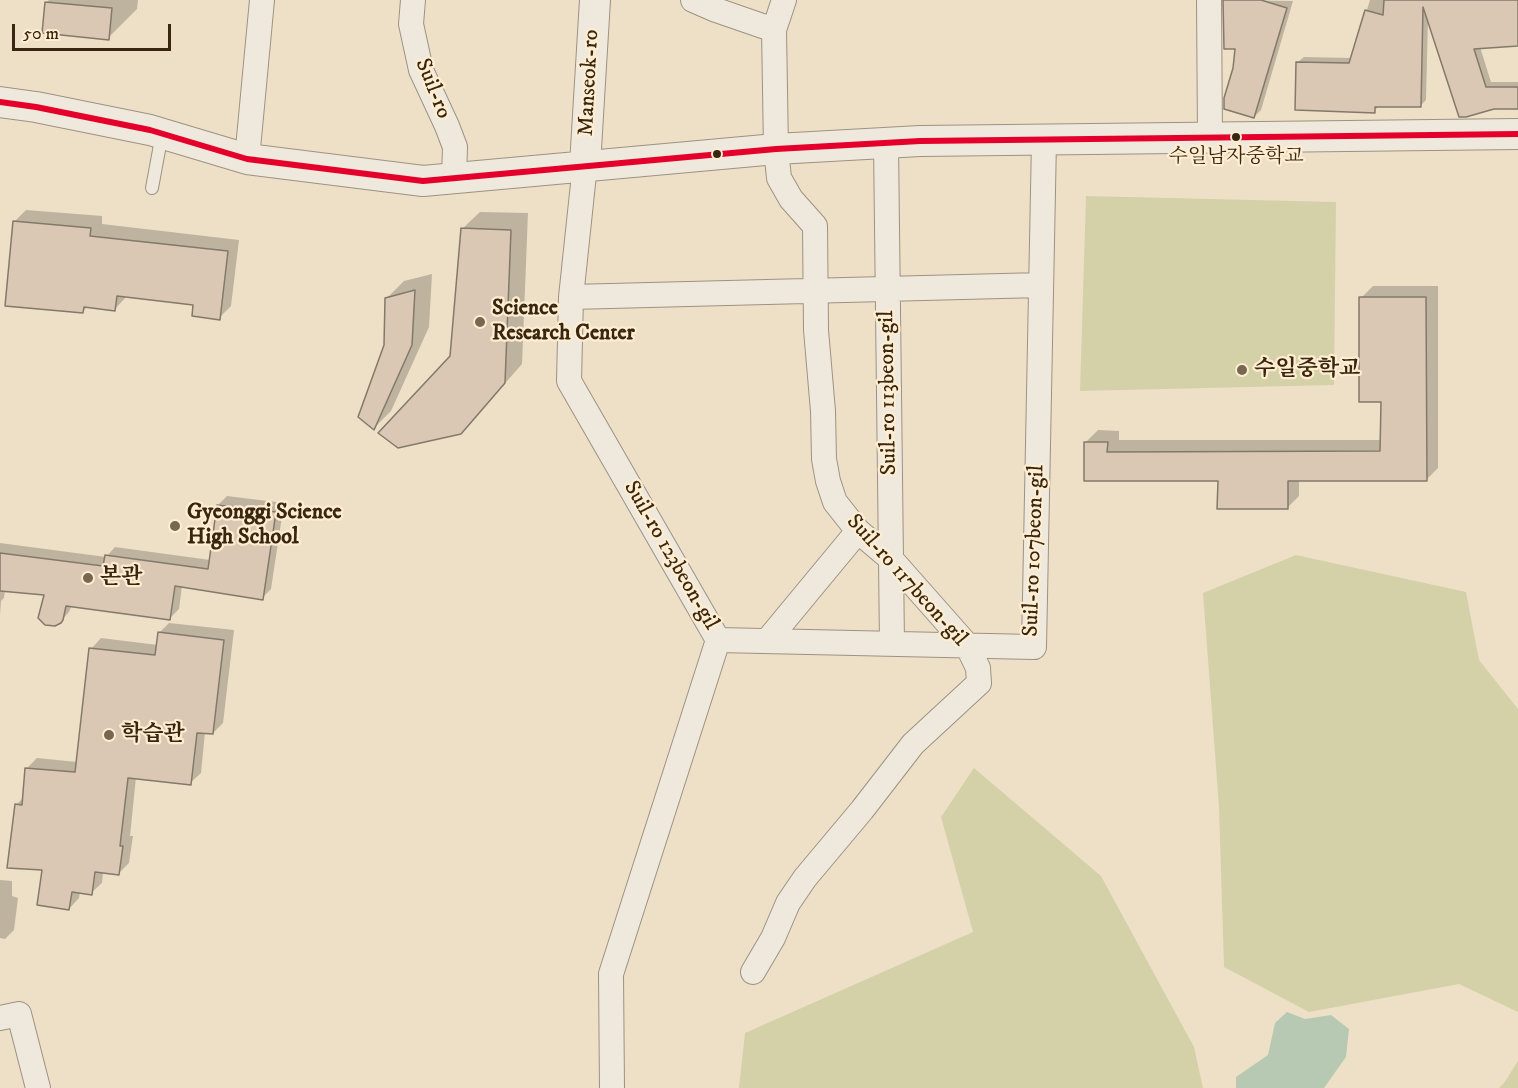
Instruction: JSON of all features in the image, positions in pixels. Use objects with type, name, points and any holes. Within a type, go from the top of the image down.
[{"type":"street","points":[[247,159],[262,0]]},
{"type":"street","name":"Suil-ro","points":[[413,0],[411,24],[421,70],[447,126],[454,147],[454,178]]},
{"type":"street","name":"Manseok-ro","points":[[585,165],[595,0]]},
{"type":"street","points":[[693,0],[774,30]]},
{"type":"street","name":"Suil-ro 117beon-gil","points":[[753,972],[773,938],[788,903],[805,878],[913,744],[979,683],[978,668],[967,645],[891,559],[858,531],[834,502],[828,481],[824,459],[823,411],[816,330],[815,226],[791,199],[779,178],[776,149],[774,30],[784,0]]},
{"type":"street","points":[[1209,0],[1210,138]]},
{"type":"street","points":[[0,102],[150,130],[247,159],[423,181],[776,149],[920,141],[1518,134]]},
{"type":"street","name":"Suil-ro 107beon-gil","points":[[718,640],[1034,646],[1044,140]]},
{"type":"street","name":"Suil-ro 113beon-gil","points":[[886,143],[892,644]]},
{"type":"street","name":"Suil-ro 123beon-gil","points":[[585,165],[571,297],[569,381],[718,640],[611,974],[612,1088]]},
{"type":"street","points":[[571,297],[1041,285]]},
{"type":"street","points":[[767,641],[858,531]]},
{"type":"street","points":[[0,1018],[19,1014],[38,1088]]},
{"type":"lane","points":[[152,188],[162,134]]},
{"type":"shaded area","points":[[1086,196],[1336,202],[1334,385],[1080,391]]},
{"type":"shaded area","points":[[1296,555],[1466,592],[1479,660],[1518,709],[1518,1012],[1459,984],[1309,1012],[1224,967],[1219,807],[1203,593]]},
{"type":"shaded area","points":[[974,768],[1101,876],[1194,1047],[1203,1088],[739,1088],[745,1033],[973,932],[941,817]]},
{"type":"shaded area","points":[[1287,1012],[1305,1019],[1331,1015],[1349,1029],[1346,1057],[1324,1088],[1236,1088],[1236,1077],[1268,1055],[1275,1023]]},
{"type":"shaded area","points":[[1518,1061],[1518,1088],[1499,1088],[1504,1083]]},
{"type":"building","points":[[1223,0],[1261,0],[1287,8],[1254,118],[1224,109],[1224,98],[1233,68],[1235,49],[1224,49]]},
{"type":"building","points":[[1384,0],[1518,0],[1518,46],[1474,49],[1486,87],[1518,87],[1518,109],[1494,109],[1459,117],[1423,7],[1421,107],[1375,107],[1375,113],[1295,110],[1296,62],[1349,63],[1365,10],[1383,15]]},
{"type":"building","points":[[45,2],[112,8],[109,40],[42,33]]},
{"type":"building","points":[[13,221],[91,228],[90,236],[228,251],[220,320],[192,316],[193,305],[117,296],[115,311],[84,307],[83,313],[5,306]]},
{"type":"building","name":"Science Research Center","points":[[461,228],[511,230],[505,383],[461,434],[398,448],[378,433],[450,356]]},
{"type":"building","points":[[415,290],[412,345],[374,430],[358,417],[384,345],[385,298]]},
{"type":"building","points":[[1359,297],[1426,297],[1427,481],[1288,481],[1288,509],[1217,509],[1218,481],[1084,481],[1084,442],[1108,442],[1107,452],[1380,451],[1381,402],[1359,402]]},
{"type":"building","points":[[217,505],[276,512],[263,600],[175,586],[170,620],[66,606],[63,620],[55,626],[45,625],[38,618],[44,595],[0,591],[0,553],[103,566],[105,555],[208,569]]},
{"type":"building","points":[[158,632],[224,640],[213,734],[197,733],[191,785],[128,778],[119,875],[95,872],[92,895],[72,892],[69,910],[37,905],[42,870],[7,868],[15,804],[22,805],[25,768],[75,772],[89,648],[155,655]]},
{"type":"transit line","points":[[0,102],[150,130],[247,159],[423,181],[776,149],[920,141],[1518,134]]},
{"type":"place","name":"수일남자중학교","points":[[1236,137]]},
{"type":"place","name":"Science Research Center","points":[[480,322]]},
{"type":"place","name":"수일중학교","points":[[1242,370]]},
{"type":"place","name":"Gyeonggi Science High School","points":[[175,526]]},
{"type":"place","name":"본관","points":[[88,578]]},
{"type":"place","name":"학습관","points":[[109,735]]}]
